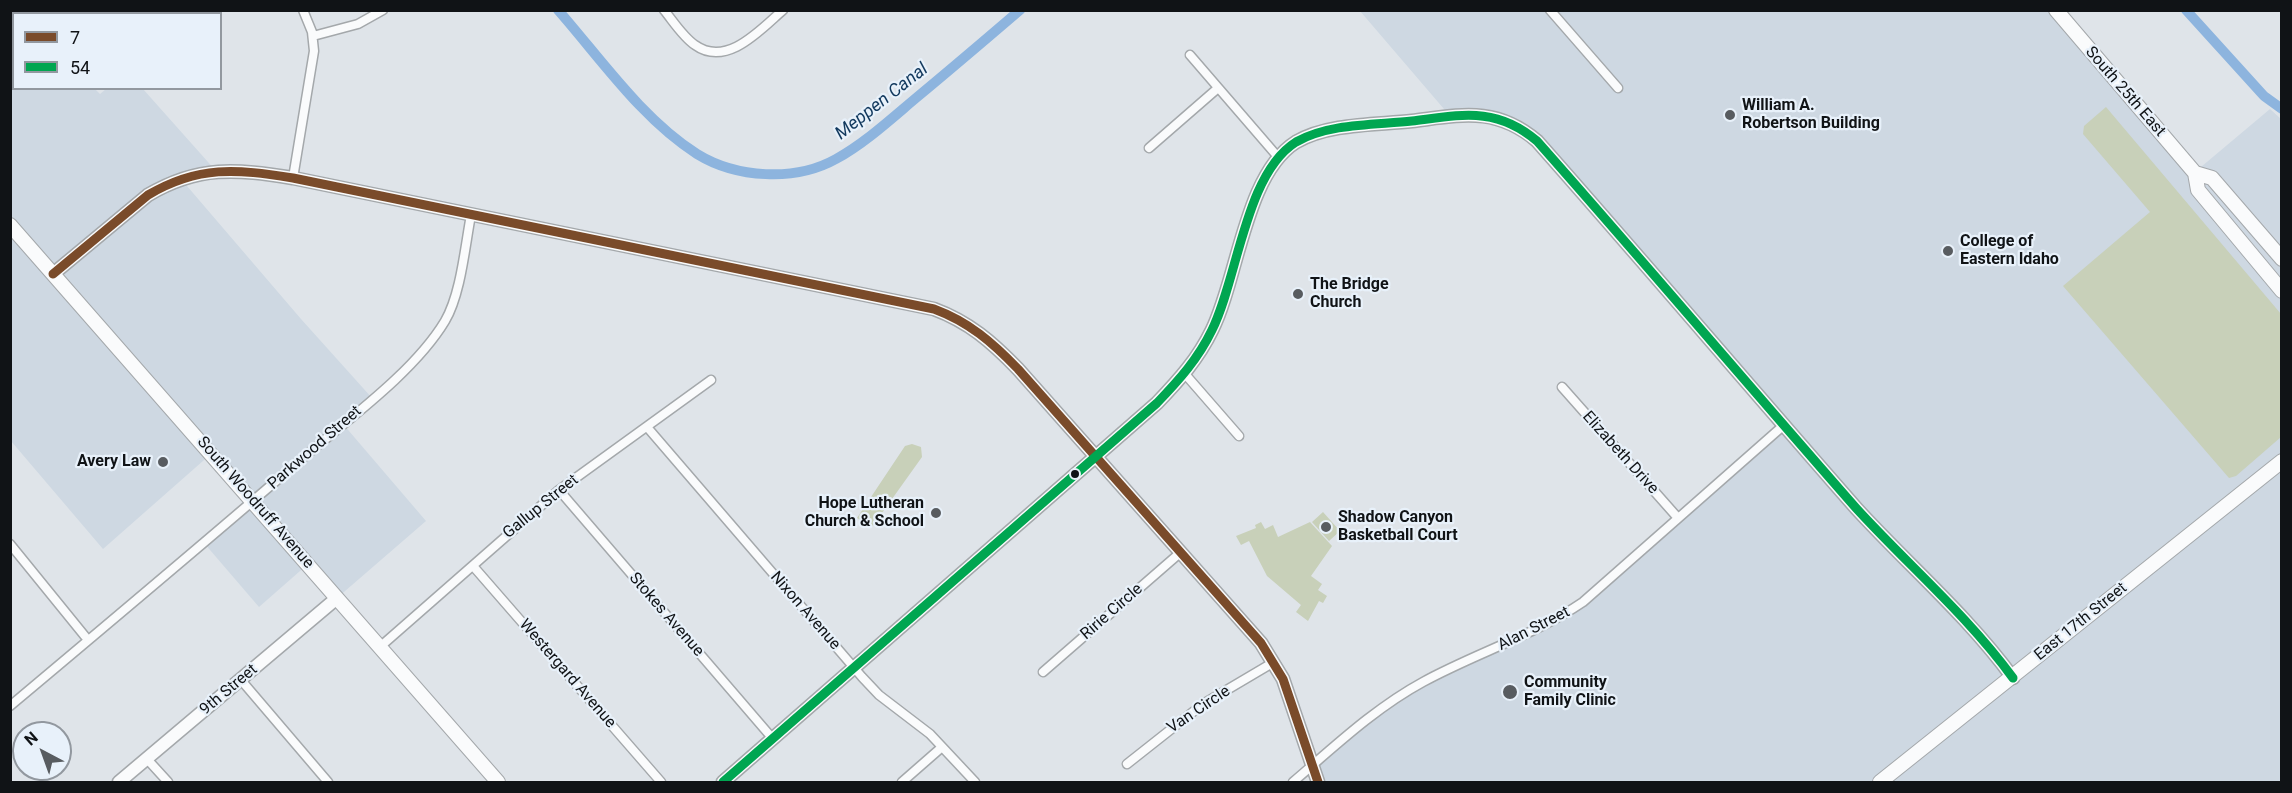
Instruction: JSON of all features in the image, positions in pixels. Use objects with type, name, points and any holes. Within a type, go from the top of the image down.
[{"type":"main road","name":"South 25th East","points":[[2056,10],[2195,173],[2198,190],[2282,291]]},
{"type":"main road","name":"South 25th East","points":[[2195,173],[2212,178],[2282,259]]},
{"type":"main road","name":"South Woodruff Avenue","points":[[10,225],[381,646],[498,783]]},
{"type":"main road","name":"East 17th Street","points":[[1880,783],[2282,461]]},
{"type":"street","points":[[293,178],[313,69],[313,36],[303,10]]},
{"type":"street","points":[[313,36],[358,24],[383,10]]},
{"type":"street","points":[[664,10],[694,45],[716,51],[732,50],[783,10]]},
{"type":"street","points":[[1550,10],[1618,88]]},
{"type":"street","points":[[1190,56],[1278,157]]},
{"type":"street","points":[[1149,148],[1218,88]]},
{"type":"street","points":[[723,783],[1158,403],[1185,374],[1213,329],[1263,181],[1278,157],[1298,141],[1314,135],[1352,127],[1450,116],[1483,114],[1501,118],[1523,129],[1537,141],[1704,330],[1784,425],[1894,549],[1959,613],[2013,678]]},
{"type":"street","points":[[53,274],[148,195],[168,183],[193,174],[241,170],[293,178],[934,309],[957,318],[995,345],[1097,456],[1261,643],[1283,679],[1318,783]]},
{"type":"street","name":"Parkwood Street","points":[[10,706],[254,501],[372,398],[428,345],[446,319],[452,302],[471,215]]},
{"type":"street","points":[[1185,374],[1239,436]]},
{"type":"street","name":"Gallup Street","points":[[381,646],[559,490],[711,380]]},
{"type":"street","name":"Elizabeth Drive","points":[[1562,387],[1678,518]]},
{"type":"street","name":"Alan Street","points":[[1293,783],[1401,694],[1552,622],[1575,608],[1784,425]]},
{"type":"street","name":"Nixon Avenue","points":[[647,427],[854,668],[879,695],[914,720],[975,783]]},
{"type":"street","name":"Stokes Avenue","points":[[559,490],[773,739]]},
{"type":"street","points":[[10,544],[88,640]]},
{"type":"street","name":"Ririe Circle","points":[[1043,672],[1181,552]]},
{"type":"street","name":"Westergard Avenue","points":[[473,566],[661,783]]},
{"type":"street","name":"9th Street","points":[[120,783],[337,598]]},
{"type":"street","name":"Van Circle","points":[[1127,764],[1203,704],[1274,662]]},
{"type":"street","points":[[241,680],[328,783]]},
{"type":"street","points":[[902,783],[942,747]]},
{"type":"street","points":[[147,759],[168,783]]},
{"type":"shaded area","points":[[1360,11],[2056,11],[2195,172],[2270,109],[2281,119],[2281,782],[1318,782],[1312,766],[1401,694],[1583,602],[1784,424],[1523,129],[1450,116]]},
{"type":"shaded area","points":[[12,31],[12,90],[96,90],[100,94],[105,90],[144,90],[216,171],[181,179],[372,398],[343,424],[426,521],[337,598],[308,564],[259,607],[204,543],[254,501],[212,453],[103,549],[11,441],[10,32]]},
{"type":"green space","points":[[2106,107],[2281,314],[2281,437],[2236,476],[2229,478],[2063,286],[2150,212],[2083,134],[2084,126]]},
{"type":"green space","points":[[912,444],[921,447],[922,457],[872,527],[857,518],[905,446]]},
{"type":"green space","name":"Shadow Canyon Basketball Court","points":[[1323,512],[1340,531],[1329,541],[1312,522]]},
{"type":"green space","points":[[1261,522],[1265,529],[1273,525],[1278,537],[1310,522],[1332,546],[1311,576],[1322,584],[1318,590],[1327,596],[1323,603],[1319,601],[1308,621],[1296,612],[1301,605],[1267,576],[1249,541],[1241,545],[1236,536],[1256,528],[1255,525]]},
{"type":"waterway","name":"Meppen Canal","points":[[558,10],[640,106],[677,140],[712,162],[729,168],[766,174],[802,171],[820,166],[847,153],[1020,10]]},
{"type":"waterway","points":[[2186,10],[2264,96],[2282,109]]},
{"type":"transit line","name":"54","points":[[723,782],[1157,403],[1173,386],[1207,341],[1221,308],[1254,202],[1265,178],[1279,157],[1296,142],[1323,131],[1462,115],[1507,122],[1537,141],[1856,508],[1957,612],[2013,678]]},
{"type":"transit line","name":"7","points":[[53,274],[148,195],[184,178],[218,172],[236,172],[293,178],[934,309],[947,314],[979,334],[1018,369],[1261,643],[1283,679],[1318,782]]},
{"type":"place","name":"William A. Robertson Building","points":[[1730,115]]},
{"type":"place","name":"College of Eastern Idaho","points":[[1948,251]]},
{"type":"place","name":"The Bridge Church","points":[[1298,294]]},
{"type":"place","name":"Avery Law","points":[[163,462]]},
{"type":"place","name":"Hope Lutheran Church & School","points":[[936,513]]},
{"type":"place","name":"Shadow Canyon Basketball Court","points":[[1326,527]]},
{"type":"place","name":"Community Family Clinic","points":[[1510,692]]}]
